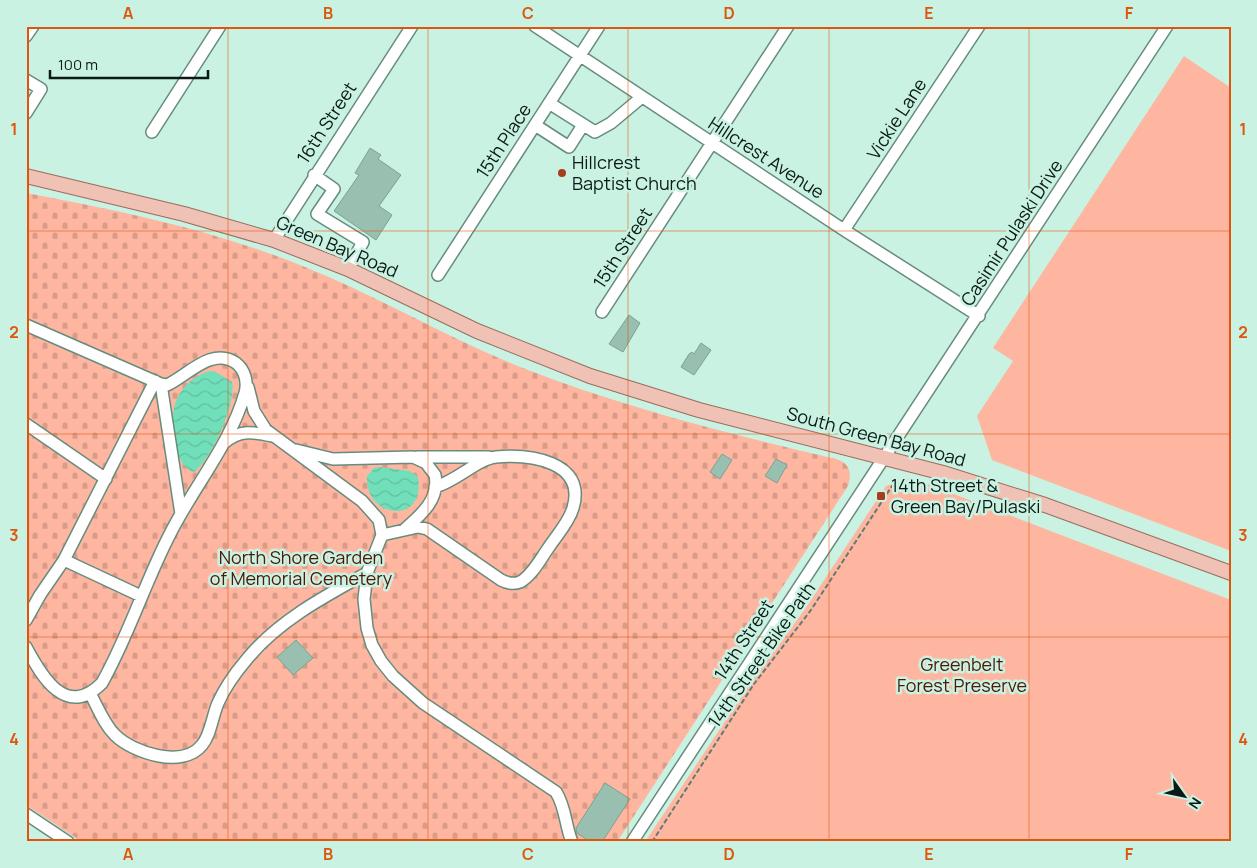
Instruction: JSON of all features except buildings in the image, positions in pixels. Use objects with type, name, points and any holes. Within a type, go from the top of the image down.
[{"type":"main road","name":"Green Bay Road","points":[[26,176],[184,214],[274,240],[348,269],[492,338],[622,387]]},
{"type":"main road","name":"South Green Bay Road","points":[[622,387],[734,419],[885,457],[1045,505],[1231,573]]},
{"type":"street","points":[[26,36],[33,26]]},
{"type":"street","points":[[152,132],[220,26]]},
{"type":"street","name":"16th Street","points":[[274,240],[314,175],[412,26]]},
{"type":"street","name":"Hillcrest Avenue","points":[[536,26],[844,230],[979,316]]},
{"type":"street","name":"15th Place","points":[[438,275],[599,26]]},
{"type":"street","name":"15th Street","points":[[602,312],[788,26]]},
{"type":"street","name":"Vickie Lane","points":[[844,230],[979,26]]},
{"type":"street","name":"Casimir Pulaski Drive","points":[[885,457],[1167,26]]},
{"type":"street","points":[[26,80],[41,89],[26,113]]},
{"type":"street","points":[[549,103],[594,132],[611,123],[642,97]]},
{"type":"street","points":[[535,125],[569,147],[584,125]]},
{"type":"street","points":[[314,175],[334,189],[317,214],[363,242],[348,269]]},
{"type":"street","points":[[26,325],[168,385],[196,366],[221,358],[236,363],[245,374],[254,411],[272,436],[372,511],[379,520],[382,534],[367,573],[364,587],[364,615],[372,645],[381,661],[399,683],[423,703],[556,792],[562,802],[567,830],[572,842]]},
{"type":"street","points":[[26,620],[40,595],[64,560],[158,382]]},
{"type":"street","points":[[158,382],[181,514]]},
{"type":"street","points":[[26,647],[40,673],[55,689],[73,696],[90,693],[102,682],[181,514],[221,445],[242,401],[247,383]]},
{"type":"street","points":[[26,424],[106,478]]},
{"type":"street","points":[[221,445],[238,433],[257,432],[272,436]]},
{"type":"street","points":[[287,447],[333,459],[497,457],[549,461],[561,468],[573,486],[574,501],[568,520],[520,582],[508,583],[434,532],[418,527],[382,534]]},
{"type":"street","points":[[405,530],[426,509],[434,495],[435,487],[435,475],[431,469],[421,459],[413,457]]},
{"type":"street","points":[[435,487],[447,484],[487,459],[497,457]]},
{"type":"street","name":"14th Street","points":[[632,842],[885,457]]},
{"type":"street","points":[[64,560],[141,596]]},
{"type":"street","points":[[90,693],[110,730],[125,744],[148,754],[164,757],[198,750],[204,741],[226,689],[248,658],[271,634],[294,616],[367,573]]},
{"type":"street","points":[[26,814],[68,842]]},
{"type":"path","name":"14th Street Bike Path","points":[[652,842],[754,684],[811,610],[894,484]]},
{"type":"green space","points":[[1184,56],[1231,88],[1231,551],[992,460],[977,416],[1013,361],[993,348]]},
{"type":"green space","name":"North Shore Garden of Memorial Cemetery","points":[[26,193],[165,222],[233,241],[328,277],[495,356],[561,382],[600,396],[678,419],[836,459],[847,466],[850,473],[848,486],[617,842],[82,842],[26,805]]},
{"type":"green space","name":"Greenbelt Forest Preserve","points":[[912,478],[1231,600],[1231,842],[645,842],[751,682],[805,609],[886,486]]},
{"type":"water","points":[[210,371],[216,372],[232,382],[231,403],[215,444],[201,466],[194,472],[181,461],[177,452],[173,430],[174,409],[176,401],[185,386],[194,378]]},
{"type":"water","points":[[374,468],[410,471],[418,477],[418,493],[413,504],[405,510],[394,511],[384,508],[375,501],[369,490],[367,476]]},
{"type":"place","name":"Hillcrest Baptist Church","points":[[562,173]]},
{"type":"place","name":"14th Street & Green Bay/Pulaski","points":[[881,496]]}]
